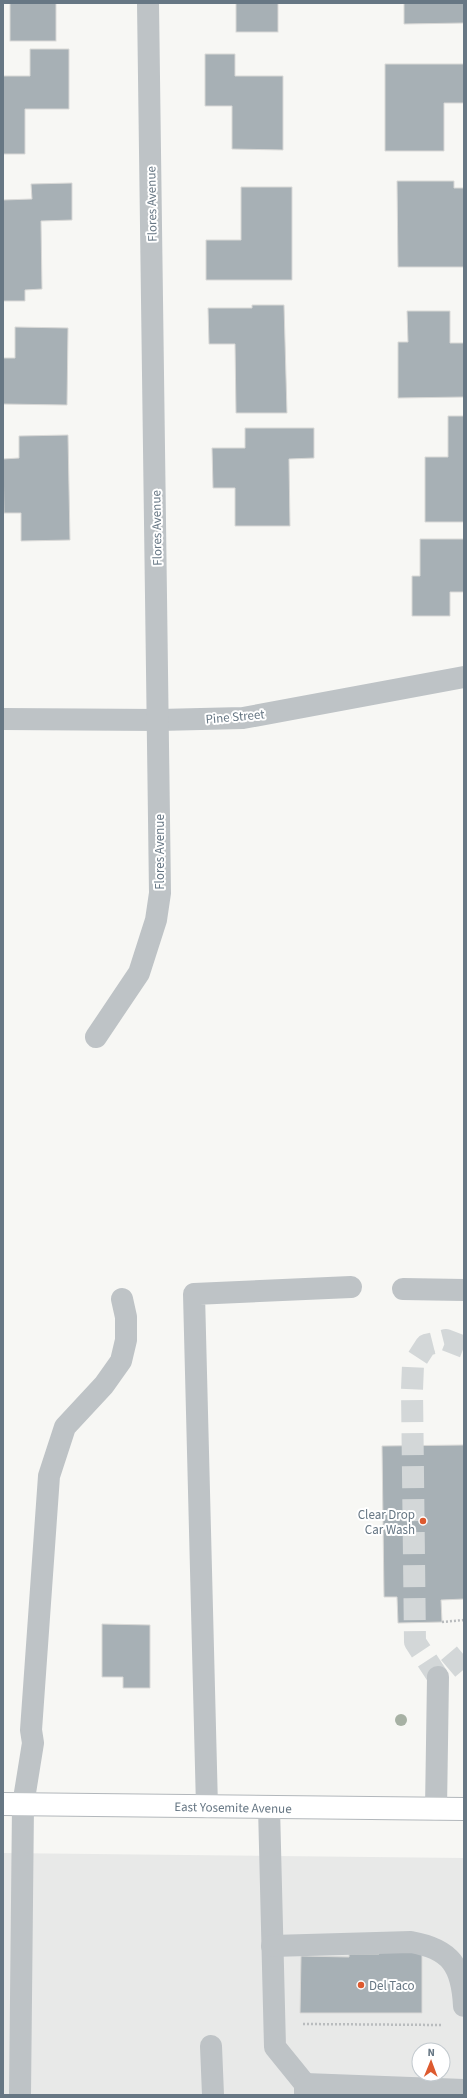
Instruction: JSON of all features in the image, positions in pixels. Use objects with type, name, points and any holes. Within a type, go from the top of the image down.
[{"type":"main road","name":"East Yosemite Avenue","points":[[13,1804],[464,1809]]},
{"type":"street","name":"Flores Avenue","points":[[96,1037],[139,973],[156,920],[160,893],[159,720],[148,3]]},
{"type":"street","name":"Pine Street","points":[[3,719],[159,720],[242,718],[464,677]]},
{"type":"street","points":[[207,1807],[194,1294],[351,1287]]},
{"type":"street","points":[[403,1289],[464,1290]]},
{"type":"street","points":[[20,2095],[13,1804],[33,1743],[31,1730],[49,1476],[65,1427],[104,1385],[121,1361],[126,1340],[126,1317],[122,1299]]},
{"type":"street","points":[[436,1809],[438,1677]]},
{"type":"street","points":[[269,1807],[275,2047],[305,2089],[464,2090]]},
{"type":"street","points":[[272,1946],[411,1942],[431,1946],[443,1953],[454,1965],[461,1979],[464,2006]]},
{"type":"street","points":[[211,2046],[213,2095]]},
{"type":"path","points":[[442,1622],[464,1620]]},
{"type":"path","points":[[298,2024],[448,2025]]},
{"type":"shaded area","points":[[3,1853],[464,1858],[464,2095],[3,2095]]},
{"type":"building","points":[[10,3],[56,3],[56,41],[10,41]]},
{"type":"building","points":[[236,3],[278,3],[278,32],[236,32]]},
{"type":"building","points":[[404,3],[464,3],[464,23],[404,24]]},
{"type":"building","points":[[30,49],[69,49],[69,109],[25,109],[25,154],[3,154],[3,76],[30,76]]},
{"type":"building","points":[[205,54],[235,54],[235,76],[283,76],[283,150],[232,149],[232,106],[205,106]]},
{"type":"building","points":[[385,64],[464,64],[464,103],[444,103],[444,151],[385,151]]},
{"type":"building","points":[[397,181],[454,181],[454,188],[464,188],[464,267],[398,267]]},
{"type":"building","points":[[72,183],[72,220],[41,221],[42,289],[25,290],[25,301],[3,301],[3,200],[32,199],[31,184]]},
{"type":"building","points":[[241,187],[292,187],[292,280],[206,280],[206,240],[241,240]]},
{"type":"building","points":[[252,305],[284,305],[287,413],[236,413],[235,344],[209,344],[208,308],[252,308]]},
{"type":"building","points":[[407,311],[450,311],[450,343],[464,343],[464,397],[398,398],[398,342],[408,342]]},
{"type":"building","points":[[15,327],[68,328],[67,405],[3,404],[3,358],[15,358]]},
{"type":"building","points":[[448,416],[464,416],[464,522],[425,522],[425,457],[448,457]]},
{"type":"building","points":[[245,428],[314,428],[314,458],[289,459],[290,526],[235,526],[235,488],[213,488],[212,448],[245,448]]},
{"type":"building","points":[[68,435],[70,540],[21,541],[21,513],[4,513],[3,459],[19,458],[19,436]]},
{"type":"building","points":[[420,539],[464,539],[464,592],[450,592],[450,616],[412,616],[412,576],[420,576]]},
{"type":"building","name":"Clear Drop Car Wash","points":[[464,1445],[464,1599],[441,1600],[442,1622],[398,1623],[397,1597],[384,1597],[382,1446]]},
{"type":"building","points":[[102,1624],[150,1625],[150,1688],[123,1688],[123,1677],[102,1677]]},
{"type":"building","name":"Del Taco","points":[[379,1951],[422,1952],[422,2013],[300,2013],[301,1956],[349,1957],[349,1954],[379,1954]]},
{"type":"tunnel","points":[[464,1347],[446,1340],[426,1345],[413,1365],[412,1390],[415,1642],[438,1677],[464,1655]]},
{"type":"place","name":"Clear Drop Car Wash","points":[[423,1521]]},
{"type":"place","name":"Del Taco","points":[[361,1985]]}]
